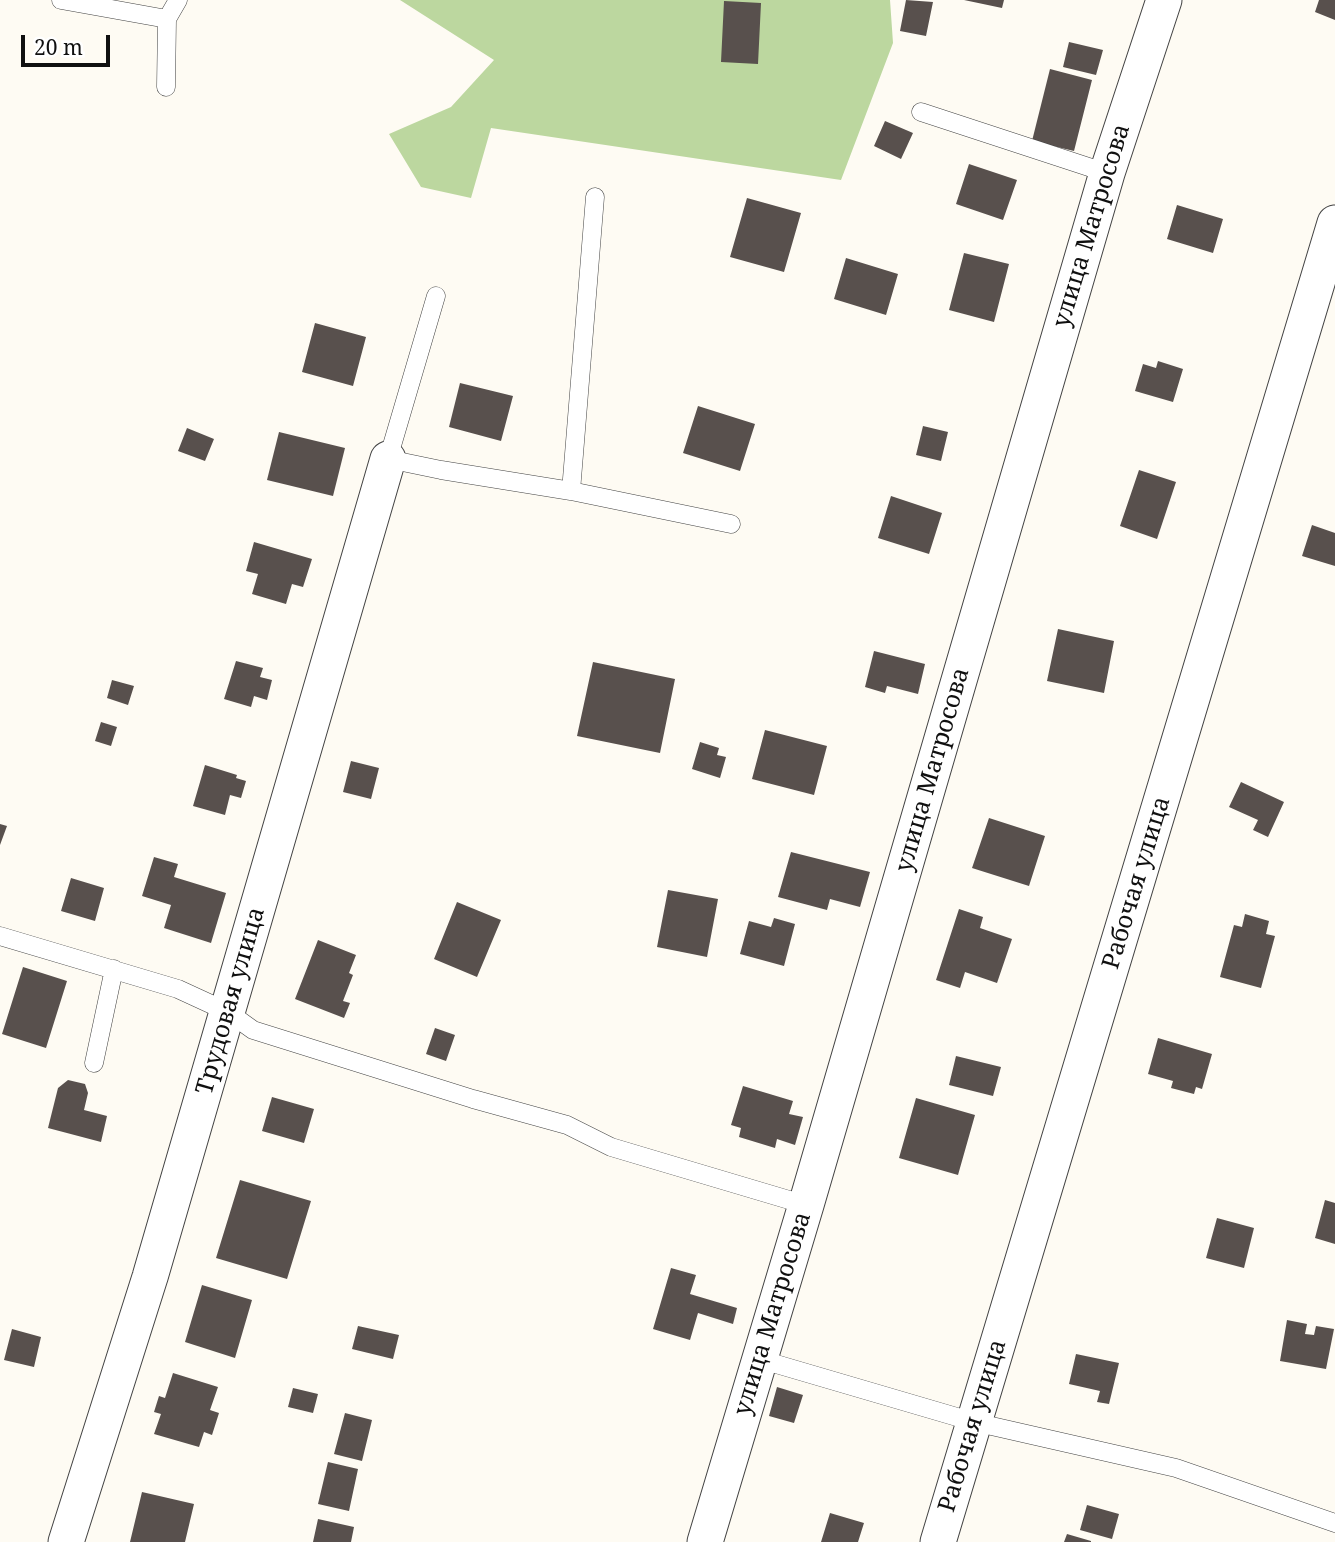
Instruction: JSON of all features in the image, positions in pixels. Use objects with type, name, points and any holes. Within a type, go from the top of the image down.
[{"type":"street","name":"улица Матросова","points":[[705,1542],[1107,173],[1164,0]]},
{"type":"street","name":"Рабочая улица","points":[[938,1542],[1335,223]]},
{"type":"street","name":"Трудовая улица","points":[[66,1542],[150,1277],[388,459]]},
{"type":"lane","points":[[61,0],[167,19]]},
{"type":"lane","points":[[166,87],[167,19],[178,0]]},
{"type":"lane","points":[[921,112],[1107,173]]},
{"type":"lane","points":[[571,491],[595,197]]},
{"type":"lane","points":[[436,296],[388,459],[571,491],[731,524]]},
{"type":"lane","points":[[0,936],[178,989],[228,1012],[253,1030],[473,1099],[567,1125],[611,1147],[806,1205]]},
{"type":"lane","points":[[94,1063],[114,969]]},
{"type":"lane","points":[[759,1359],[974,1422],[1176,1468],[1335,1523]]},
{"type":"green space","points":[[400,0],[890,0],[893,43],[841,180],[491,128],[471,198],[421,187],[389,134],[451,107],[494,60]]},
{"type":"building","points":[[906,0],[933,2],[926,36],[900,31]]},
{"type":"building","points":[[964,0],[1004,0],[1002,8]]},
{"type":"building","points":[[1319,0],[1335,0],[1335,20],[1315,12]]},
{"type":"building","points":[[724,1],[761,3],[758,64],[721,62]]},
{"type":"building","points":[[1069,42],[1103,50],[1096,75],[1063,67]]},
{"type":"building","points":[[1050,69],[1092,80],[1074,151],[1032,141]]},
{"type":"building","points":[[885,121],[913,133],[901,159],[874,146]]},
{"type":"building","points":[[969,164],[1017,180],[1003,220],[956,204]]},
{"type":"building","points":[[747,198],[801,213],[784,272],[730,257]]},
{"type":"building","points":[[1177,205],[1223,219],[1213,253],[1167,239]]},
{"type":"building","points":[[964,253],[1009,264],[994,322],[949,310]]},
{"type":"building","points":[[846,258],[898,274],[886,315],[834,299]]},
{"type":"building","points":[[315,323],[366,337],[353,386],[302,372]]},
{"type":"building","points":[[1158,361],[1183,369],[1173,402],[1135,391],[1143,364],[1156,368]]},
{"type":"building","points":[[460,383],[513,396],[501,441],[449,427]]},
{"type":"building","points":[[698,406],[755,424],[740,471],[683,453]]},
{"type":"building","points":[[923,426],[948,432],[941,461],[916,455]]},
{"type":"building","points":[[187,428],[214,439],[205,461],[178,451]]},
{"type":"building","points":[[279,432],[345,448],[333,496],[267,480]]},
{"type":"building","points":[[1139,470],[1176,482],[1157,539],[1120,526]]},
{"type":"building","points":[[891,496],[942,513],[929,554],[878,538]]},
{"type":"building","points":[[1312,525],[1335,533],[1335,566],[1302,556]]},
{"type":"building","points":[[254,542],[312,559],[303,587],[292,584],[286,604],[252,594],[258,574],[246,571]]},
{"type":"building","points":[[1058,629],[1114,641],[1104,693],[1047,681]]},
{"type":"building","points":[[874,651],[925,664],[918,694],[887,686],[885,693],[865,687]]},
{"type":"building","points":[[236,661],[263,668],[260,677],[272,680],[267,700],[254,696],[251,707],[224,699]]},
{"type":"building","points":[[593,662],[675,679],[660,753],[577,736]]},
{"type":"building","points":[[112,680],[134,686],[128,705],[107,698]]},
{"type":"building","points":[[101,722],[117,727],[111,746],[95,741]]},
{"type":"building","points":[[765,730],[827,746],[814,795],[752,779]]},
{"type":"building","points":[[700,742],[719,748],[717,755],[726,757],[720,778],[692,769]]},
{"type":"building","points":[[351,761],[379,768],[371,799],[343,792]]},
{"type":"building","points":[[205,765],[237,775],[236,778],[246,781],[241,798],[230,795],[225,815],[193,806]]},
{"type":"building","points":[[1241,782],[1284,802],[1268,837],[1253,830],[1258,820],[1229,807]]},
{"type":"building","points":[[989,818],[1045,836],[1029,886],[972,868]]},
{"type":"building","points":[[0,824],[7,826],[0,845]]},
{"type":"building","points":[[791,852],[870,872],[860,907],[830,899],[827,910],[778,897]]},
{"type":"building","points":[[154,857],[178,864],[174,877],[226,893],[211,943],[164,928],[171,905],[142,896]]},
{"type":"building","points":[[71,878],[104,888],[95,921],[61,911]]},
{"type":"building","points":[[668,890],[718,899],[707,957],[657,947]]},
{"type":"building","points":[[457,902],[501,920],[477,977],[434,959]]},
{"type":"building","points":[[959,909],[983,917],[980,928],[1012,939],[997,983],[965,972],[960,988],[936,980]]},
{"type":"building","points":[[1245,914],[1269,921],[1266,934],[1275,936],[1261,988],[1220,977],[1234,925],[1242,927]]},
{"type":"building","points":[[774,918],[795,924],[784,966],[740,954],[749,921],[771,927]]},
{"type":"building","points":[[318,940],[356,955],[349,973],[353,975],[343,1001],[350,1003],[344,1018],[295,999]]},
{"type":"building","points":[[23,967],[67,981],[46,1048],[2,1034]]},
{"type":"building","points":[[435,1028],[455,1035],[446,1061],[426,1054]]},
{"type":"building","points":[[1158,1038],[1212,1054],[1202,1089],[1196,1087],[1194,1094],[1171,1088],[1173,1081],[1148,1074]]},
{"type":"building","points":[[956,1056],[1001,1067],[993,1096],[949,1085]]},
{"type":"building","points":[[68,1080],[85,1084],[88,1093],[84,1110],[107,1116],[101,1142],[48,1128],[58,1088]]},
{"type":"building","points":[[743,1086],[793,1101],[789,1114],[803,1117],[795,1145],[777,1139],[775,1148],[739,1137],[741,1128],[731,1125]]},
{"type":"building","points":[[272,1097],[314,1109],[304,1143],[262,1131]]},
{"type":"building","points":[[916,1098],[975,1115],[958,1175],[899,1158]]},
{"type":"building","points":[[240,1180],[311,1201],[287,1279],[216,1258]]},
{"type":"building","points":[[1325,1200],[1335,1203],[1335,1244],[1315,1238]]},
{"type":"building","points":[[1217,1218],[1254,1228],[1244,1268],[1206,1258]]},
{"type":"building","points":[[671,1268],[696,1275],[690,1294],[737,1308],[733,1324],[698,1313],[690,1340],[653,1329]]},
{"type":"building","points":[[202,1285],[252,1300],[235,1358],[185,1342]]},
{"type":"building","points":[[1287,1320],[1307,1324],[1305,1334],[1314,1335],[1316,1326],[1334,1329],[1326,1369],[1280,1361]]},
{"type":"building","points":[[358,1326],[399,1335],[393,1359],[352,1349]]},
{"type":"building","points":[[12,1329],[41,1337],[34,1367],[4,1360]]},
{"type":"building","points":[[1076,1354],[1119,1363],[1109,1404],[1097,1402],[1100,1391],[1069,1384]]},
{"type":"building","points":[[173,1373],[218,1387],[210,1410],[219,1413],[212,1435],[204,1432],[199,1447],[154,1434],[161,1414],[154,1412],[159,1396],[165,1398]]},
{"type":"building","points":[[777,1387],[803,1395],[794,1423],[769,1416]]},
{"type":"building","points":[[293,1388],[318,1394],[313,1413],[288,1407]]},
{"type":"building","points":[[345,1413],[372,1420],[362,1461],[334,1454]]},
{"type":"building","points":[[328,1462],[358,1469],[349,1511],[318,1504]]},
{"type":"building","points":[[142,1492],[194,1504],[185,1542],[130,1542]]},
{"type":"building","points":[[1087,1505],[1119,1514],[1112,1539],[1080,1530]]},
{"type":"building","points":[[830,1513],[864,1523],[858,1542],[821,1542]]},
{"type":"building","points":[[318,1519],[354,1527],[351,1542],[313,1542]]},
{"type":"building","points":[[1067,1534],[1091,1541],[1091,1542],[1064,1542]]}]
